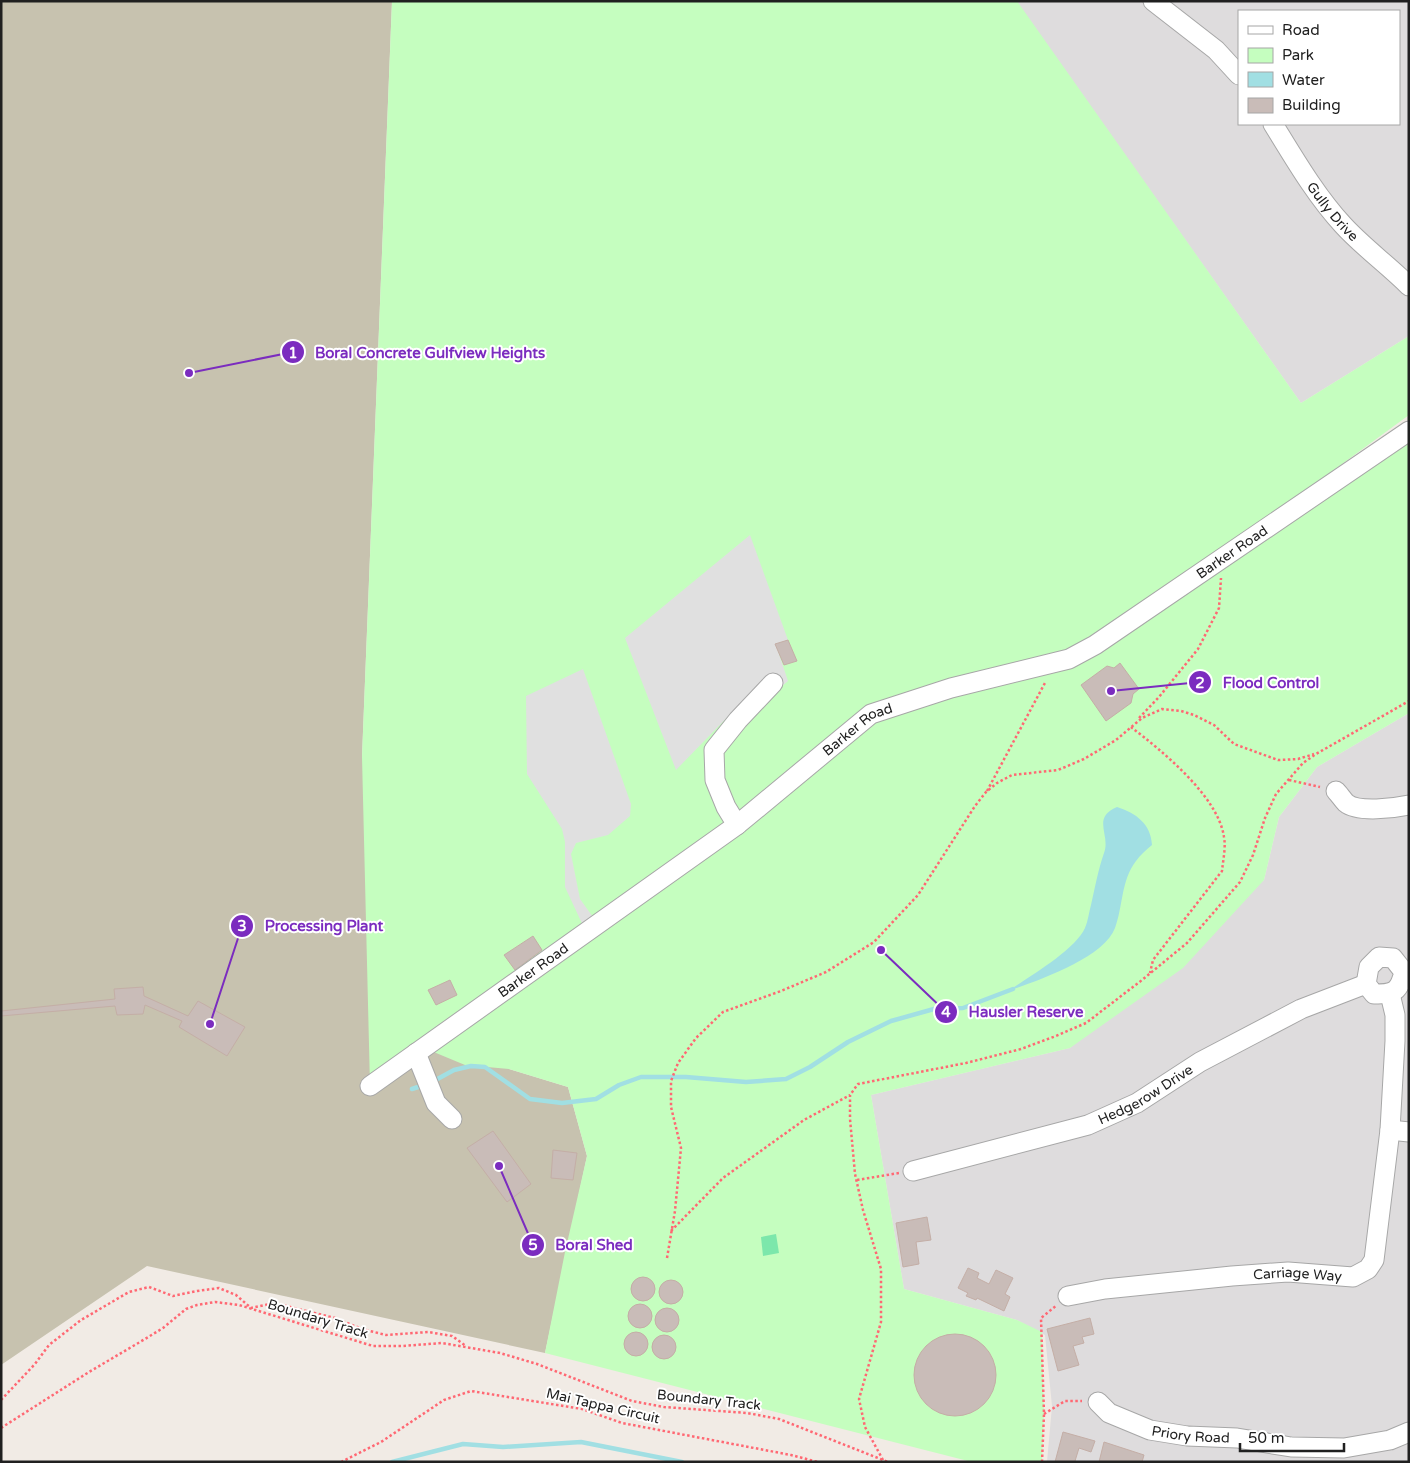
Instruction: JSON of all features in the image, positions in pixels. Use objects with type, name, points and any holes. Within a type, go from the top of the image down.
[{"type":"street","points":[[1153,1],[1216,50],[1238,74]]},
{"type":"street","name":"Gully Drive","points":[[1274,125],[1291,153],[1344,226],[1409,286]]},
{"type":"street","name":"Barker Road","points":[[370,1086],[737,825],[871,714],[951,688],[1069,659],[1095,645],[1409,433]]},
{"type":"street","points":[[737,825],[726,807],[715,780],[714,750],[738,720],[773,683]]},
{"type":"street","points":[[1336,791],[1347,804],[1363,808],[1394,808],[1409,805]]},
{"type":"street","points":[[1380,957],[1393,958],[1406,971],[1400,986],[1390,994],[1374,994],[1366,984],[1369,967],[1380,957]]},
{"type":"street","name":"Hedgerow Drive","points":[[913,1171],[1088,1125],[1136,1103],[1200,1062],[1301,1009],[1366,984]]},
{"type":"street","name":"Carriage Way","points":[[1068,1296],[1105,1289],[1269,1273],[1288,1272],[1353,1277],[1368,1269],[1374,1260],[1390,1130],[1395,1015],[1390,994]]},
{"type":"street","points":[[416,1053],[436,1103],[452,1119]]},
{"type":"street","points":[[1390,1130],[1409,1132]]},
{"type":"street","name":"Priory Road","points":[[1098,1402],[1109,1413],[1150,1430],[1187,1436],[1237,1438],[1291,1447],[1344,1448],[1390,1440],[1409,1432]]},
{"type":"path","points":[[1131,727],[1160,697],[1198,649],[1219,608],[1221,576],[1217,562]]},
{"type":"path","points":[[667,1258],[681,1148],[671,1107],[671,1081],[678,1062],[696,1038],[723,1012],[826,972],[874,942],[918,895],[986,792],[1056,662]]},
{"type":"path","points":[[670,1232],[723,1178],[804,1120],[850,1095],[858,1084],[966,1063],[1021,1048],[1086,1023],[1186,943],[1240,882],[1276,794],[1304,763],[1316,754],[1409,701]]},
{"type":"path","points":[[986,792],[1012,775],[1058,770],[1084,760],[1116,740],[1142,718],[1162,709],[1181,711],[1194,716],[1214,725],[1234,744],[1278,760],[1298,759],[1316,754]]},
{"type":"path","points":[[1131,727],[1189,778],[1207,800],[1224,836],[1222,871],[1153,960],[1149,974]]},
{"type":"path","points":[[1289,780],[1336,791]]},
{"type":"path","points":[[850,1095],[850,1119],[857,1180],[863,1210],[881,1269],[881,1322],[860,1398],[865,1427],[883,1460]]},
{"type":"path","points":[[857,1180],[913,1171]]},
{"type":"path","points":[[1,1400],[35,1364],[49,1345],[82,1320],[129,1292],[149,1287],[172,1296],[220,1288],[236,1294],[251,1308],[274,1303],[335,1318],[362,1329],[386,1335],[428,1332],[452,1336],[467,1347]]},
{"type":"path","points":[[1042,1462],[1044,1414],[1041,1318],[1068,1296]]},
{"type":"path","name":"Boundary Track","points":[[1,1428],[89,1372],[157,1332],[186,1309],[215,1302],[251,1308],[373,1346],[442,1343],[500,1353],[632,1400],[664,1408],[747,1412],[779,1419],[888,1462]]},
{"type":"path","name":"Mai Tappa Circuit","points":[[341,1462],[381,1442],[444,1400],[471,1391],[582,1409],[622,1423],[781,1453],[818,1462]]},
{"type":"path","points":[[1044,1414],[1065,1401],[1098,1402]]},
{"type":"shaded area","points":[[1,1],[392,1],[362,757],[834,745],[509,1069],[568,1087],[587,1156],[545,1353],[147,1266],[1,1365]]},
{"type":"shaded area","points":[[1016,1],[1409,1],[1409,336],[1301,403]]},
{"type":"shaded area","points":[[750,535],[788,640],[776,645],[788,681],[753,711],[745,699],[676,770],[625,638]]},
{"type":"shaded area","points":[[583,669],[631,804],[630,816],[608,835],[576,843],[571,854],[580,899],[598,924],[586,932],[565,887],[565,842],[562,829],[527,774],[526,696]]},
{"type":"shaded area","points":[[1409,713],[1409,1462],[1047,1462],[1052,1406],[1045,1335],[1017,1320],[904,1289],[871,1095],[1070,1048],[1264,880],[1279,817],[1317,767]]},
{"type":"green space","points":[[392,1],[1017,1],[1301,403],[1409,336],[1409,415],[1133,617],[1409,442],[1409,713],[1317,767],[1279,817],[1264,880],[1183,968],[1070,1048],[871,1095],[904,1289],[1017,1320],[1042,1332],[1044,1414],[1042,1462],[972,1462],[545,1353],[587,1156],[568,1087],[509,1069],[465,1065],[424,1048],[370,1086],[362,757]]},
{"type":"green space","points":[[776,1234],[779,1253],[763,1256],[761,1237]]},
{"type":"water","points":[[1117,807],[1141,820],[1149,831],[1152,845],[1131,868],[1115,928],[1098,949],[1084,958],[1052,975],[1008,991],[1062,954],[1080,936],[1085,928],[1106,846],[1103,822],[1109,811]]},
{"type":"building","points":[[788,640],[797,661],[784,665],[775,644]]},
{"type":"building","points":[[1120,663],[1139,689],[1133,694],[1131,703],[1106,721],[1081,685],[1107,666],[1114,668]]},
{"type":"building","points":[[533,936],[542,950],[515,970],[504,955]]},
{"type":"building","points":[[450,980],[457,995],[436,1005],[428,990]]},
{"type":"building","points":[[143,987],[144,996],[188,1016],[198,1001],[245,1027],[227,1056],[179,1027],[182,1021],[145,1005],[143,1014],[117,1015],[115,1006],[1,1016],[1,1011],[115,999],[114,989]]},
{"type":"building","points":[[493,1131],[531,1184],[507,1202],[467,1148]]},
{"type":"building","points":[[553,1150],[577,1153],[573,1180],[551,1178]]},
{"type":"building","points":[[927,1217],[931,1240],[916,1242],[919,1264],[903,1267],[896,1223]]},
{"type":"building","points":[[968,1268],[979,1273],[977,1278],[989,1284],[996,1270],[1013,1278],[1005,1294],[1010,1297],[1004,1311],[977,1298],[976,1300],[966,1296],[968,1293],[958,1288]]},
{"type":"building","points":[[643,1277],[652,1280],[655,1289],[652,1298],[643,1301],[634,1298],[631,1289],[634,1280]]},
{"type":"building","points":[[671,1280],[680,1283],[683,1292],[680,1301],[671,1304],[662,1301],[659,1292],[662,1283]]},
{"type":"building","points":[[640,1304],[649,1307],[652,1316],[649,1325],[640,1328],[631,1325],[628,1316],[631,1307]]},
{"type":"building","points":[[667,1308],[676,1311],[679,1320],[676,1329],[667,1332],[658,1329],[655,1320],[658,1311]]},
{"type":"building","points":[[1090,1318],[1094,1334],[1082,1337],[1084,1343],[1073,1346],[1079,1365],[1058,1371],[1047,1329]]},
{"type":"building","points":[[636,1332],[645,1335],[648,1344],[645,1353],[636,1356],[627,1353],[624,1344],[627,1335]]},
{"type":"building","points":[[955,1334],[971,1337],[984,1346],[993,1359],[996,1375],[993,1391],[984,1404],[971,1413],[955,1416],[939,1413],[926,1404],[917,1391],[914,1375],[917,1359],[926,1346],[939,1337]]},
{"type":"building","points":[[664,1335],[673,1338],[676,1347],[673,1356],[664,1359],[655,1356],[652,1347],[655,1338]]},
{"type":"building","points":[[1063,1432],[1095,1441],[1091,1452],[1079,1448],[1075,1461],[1078,1462],[1055,1462]]},
{"type":"building","points":[[1104,1442],[1144,1455],[1142,1462],[1099,1462]]},
{"type":"waterway","points":[[432,1082],[454,1070],[471,1066],[485,1067],[530,1099],[562,1103],[596,1099],[619,1085],[641,1077],[686,1077],[746,1082],[786,1079],[810,1067],[848,1042],[891,1021],[934,1009],[963,1008],[1013,989]]},
{"type":"waterway","points":[[412,1089],[424,1085]]},
{"type":"waterway","points":[[392,1462],[463,1444],[503,1447],[581,1442],[682,1462]]},
{"type":"place","name":"Boral Concrete Gulfview Heights","points":[[189,373]]},
{"type":"place","name":"Flood Control","points":[[1111,691]]},
{"type":"place","name":"Hausler Reserve","points":[[881,950]]},
{"type":"place","name":"Processing Plant","points":[[210,1024]]},
{"type":"place","name":"Boral Shed","points":[[499,1166]]}]
